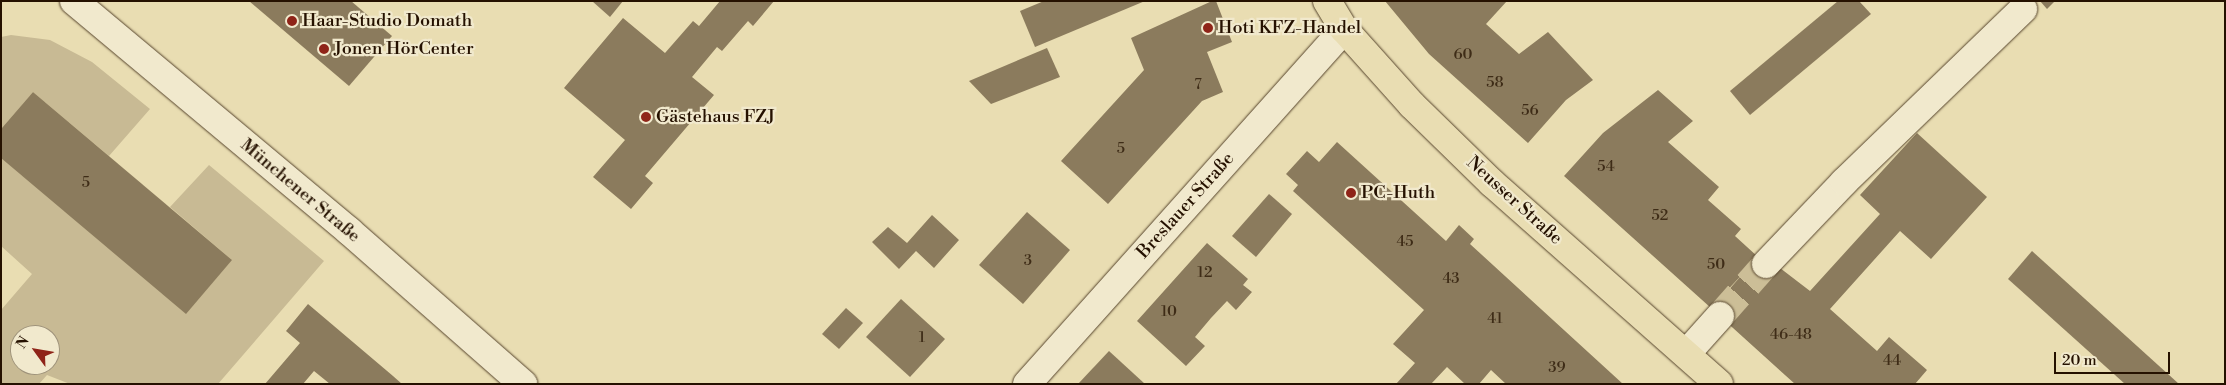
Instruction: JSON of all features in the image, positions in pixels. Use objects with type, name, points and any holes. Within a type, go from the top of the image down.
[{"type":"main road","name":"Neusser Straße","points":[[1327,1],[1344,29],[1412,105],[1492,182],[1719,384]]},
{"type":"street","name":"Münchener Straße","points":[[74,1],[349,231],[523,384]]},
{"type":"street","points":[[1766,264],[1844,182],[2023,9]]},
{"type":"street","name":"Breslauer Straße","points":[[1027,384],[1344,29]]},
{"type":"street","points":[[1686,354],[1720,316]]},
{"type":"shaded area","points":[[11,35],[50,40],[92,62],[150,109],[109,156],[33,92],[1,129],[1,37]]},
{"type":"shaded area","points":[[1,158],[232,260],[170,207],[209,165],[324,261],[218,384],[70,384],[47,375],[39,384],[1,384],[1,310],[32,274],[1,246]]},
{"type":"building","points":[[249,1],[351,1],[392,36],[349,86]]},
{"type":"building","points":[[592,1],[623,1],[610,17]]},
{"type":"building","name":"Gästehaus FZJ","points":[[720,1],[774,1],[753,26],[748,21],[722,51],[717,47],[692,77],[714,95],[645,176],[653,183],[631,209],[593,177],[625,140],[564,88],[623,18],[665,53],[693,21],[699,26]]},
{"type":"building","points":[[1044,1],[1145,1],[1035,47],[1020,11]]},
{"type":"building","points":[[1212,1],[1216,1],[1232,42],[1207,52],[1223,92],[1202,101],[1108,204],[1061,161],[1144,70],[1131,38]]},
{"type":"building","points":[[1385,1],[1507,1],[1486,24],[1519,54],[1548,32],[1593,80],[1566,100],[1528,143],[1429,54]]},
{"type":"building","points":[[1838,1],[1859,1],[1871,14],[1750,115],[1730,91]]},
{"type":"building","points":[[2040,1],[2055,1],[2047,9]]},
{"type":"building","points":[[1047,48],[1060,77],[991,104],[969,81]]},
{"type":"building","points":[[1658,90],[1693,121],[1668,142],[1719,187],[1708,200],[1741,229],[1735,236],[1758,257],[1780,268],[1810,291],[1880,214],[1860,195],[1917,133],[1987,197],[1931,259],[1900,231],[1830,309],[1877,351],[1889,337],[1927,370],[1915,384],[1795,384],[1712,309],[1747,269],[1711,308],[1564,176],[1603,133]]},
{"type":"building","points":[[33,92],[232,260],[186,314],[1,158],[1,129]]},
{"type":"building","points":[[1337,142],[1446,241],[1459,225],[1474,239],[1470,244],[1623,384],[1506,384],[1491,370],[1479,384],[1465,384],[1447,367],[1431,384],[1396,384],[1415,363],[1393,344],[1424,310],[1293,191],[1298,185],[1286,174],[1307,151],[1319,162]]},
{"type":"building","points":[[1269,194],[1292,214],[1256,257],[1232,236]]},
{"type":"building","points":[[1027,212],[1070,250],[1023,304],[979,265]]},
{"type":"building","points":[[932,215],[959,240],[934,268],[916,251],[899,269],[872,242],[888,227],[907,243]]},
{"type":"building","points":[[1207,243],[1248,279],[1243,285],[1252,292],[1236,310],[1227,301],[1211,318],[1195,337],[1205,346],[1186,366],[1137,321]]},
{"type":"building","points":[[2032,251],[2179,384],[2125,384],[2008,279]]},
{"type":"building","points":[[901,299],[945,339],[910,377],[866,337]]},
{"type":"building","points":[[308,304],[402,384],[330,384],[314,371],[303,384],[265,384],[300,343],[286,331]]},
{"type":"building","points":[[846,308],[863,323],[839,349],[822,334]]},
{"type":"building","points":[[1109,351],[1145,384],[1078,384]]},
{"type":"tunnel","points":[[1720,316],[1766,264]]},
{"type":"place","name":"Haar-Studio Domath","points":[[292,21]]},
{"type":"place","name":"Hoti KFZ-Handel","points":[[1208,28]]},
{"type":"place","name":"Jonen HörCenter","points":[[324,49]]},
{"type":"place","name":"Gästehaus FZJ","points":[[646,117]]},
{"type":"place","name":"PC-Huth","points":[[1351,193]]}]
